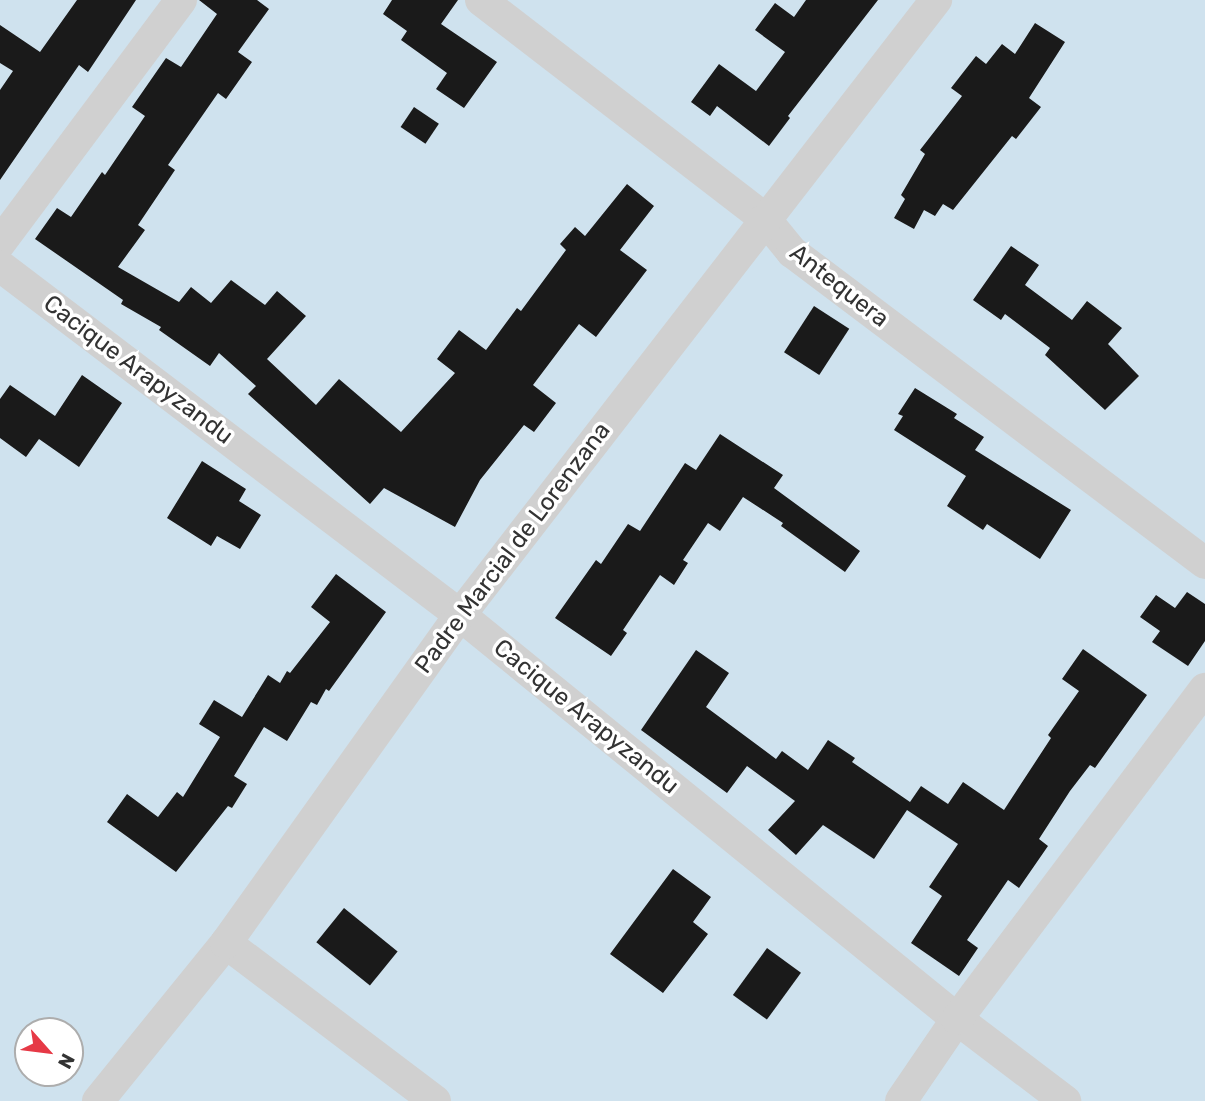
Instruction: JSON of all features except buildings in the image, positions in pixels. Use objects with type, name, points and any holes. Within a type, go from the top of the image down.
[{"type":"street","points":[[0,243],[181,0]]},
{"type":"street","name":"Antequera","points":[[481,0],[765,219],[792,252],[1205,563]]},
{"type":"street","name":"Padre Marcial de Lorenzana","points":[[98,1101],[226,943],[460,615],[936,0]]},
{"type":"street","name":"Cacique Arapyzandu","points":[[0,266],[460,615],[957,1019],[1065,1101]]},
{"type":"street","points":[[901,1101],[957,1019],[1205,689]]},
{"type":"street","points":[[226,943],[435,1101]]},
{"type":"water","points":[[0,0],[1205,0],[1205,1101],[0,1101]]}]
